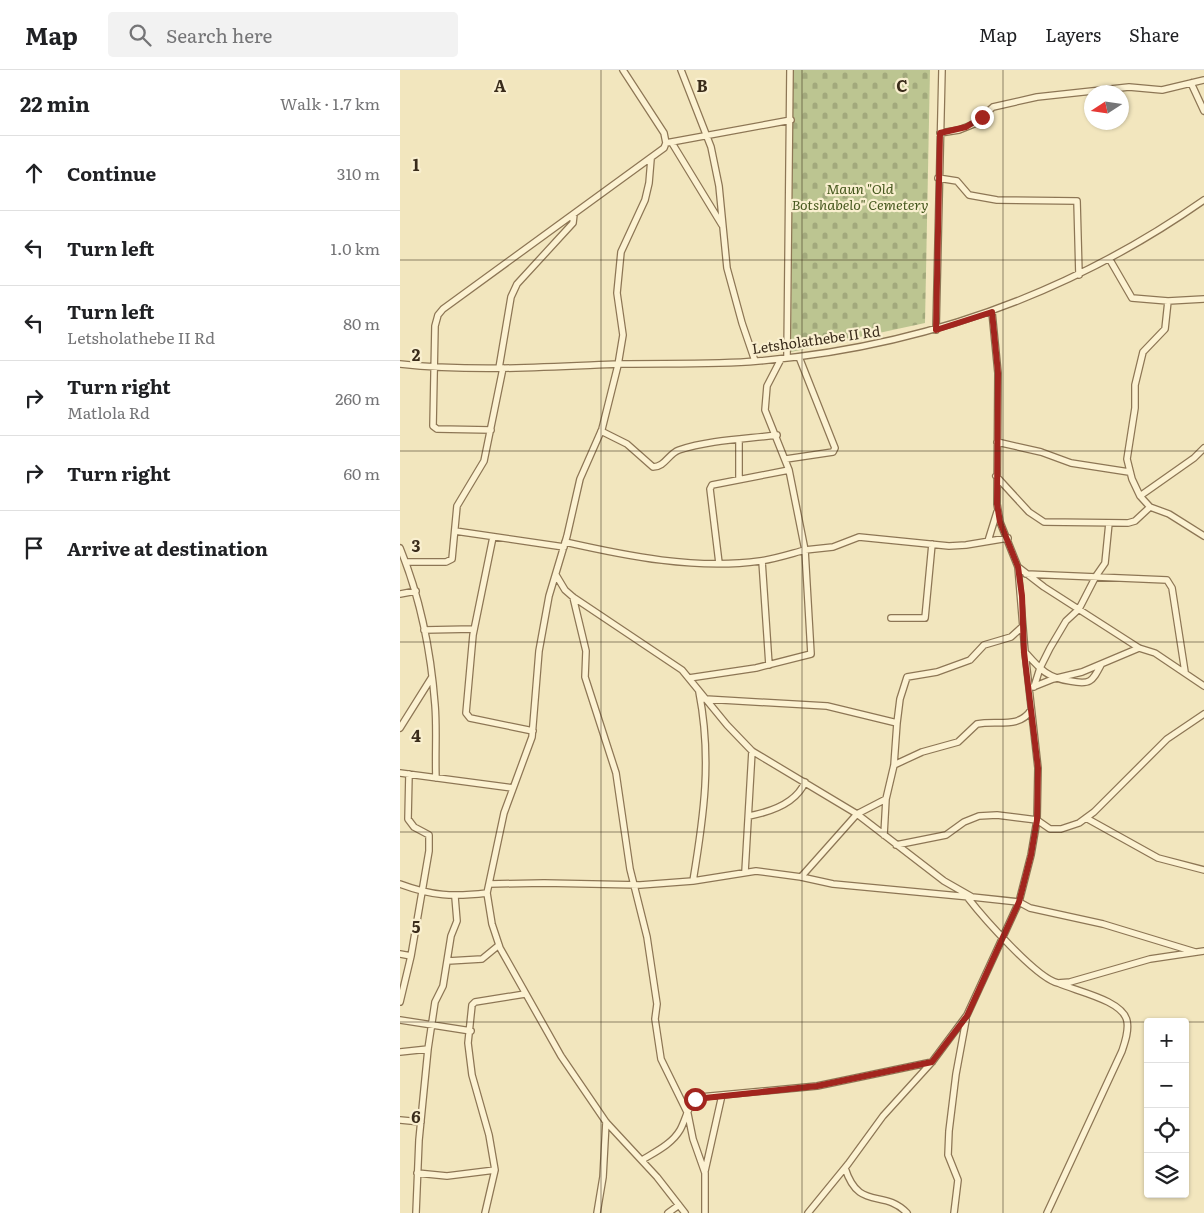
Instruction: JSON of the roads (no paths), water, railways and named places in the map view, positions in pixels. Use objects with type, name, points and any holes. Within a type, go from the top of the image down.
[{"type":"street","points":[[622,70],[723,227]]},
{"type":"street","points":[[681,70],[708,137],[716,170],[729,278],[755,361]]},
{"type":"street","points":[[689,678],[769,665],[811,654],[805,550],[786,459],[777,435],[766,416],[764,402],[767,386],[784,358],[791,120],[790,70]]},
{"type":"street","points":[[936,330],[938,178],[942,70]]},
{"type":"street","points":[[940,133],[959,130],[974,124],[993,107],[1042,96],[1129,87],[1162,90],[1204,80]]},
{"type":"street","points":[[1191,83],[1204,110]]},
{"type":"street","points":[[491,430],[434,428],[435,326],[441,311],[651,159],[669,143],[708,137],[761,124],[791,120]]},
{"type":"street","points":[[651,159],[649,183],[644,200],[621,252],[618,293],[624,330],[618,364],[601,431],[582,472],[549,596],[539,651],[533,731],[503,817],[487,893],[492,924],[499,945],[524,994],[561,1056],[606,1122],[642,1160],[685,1213]]},
{"type":"street","points":[[938,178],[958,181],[969,195],[998,200],[1077,201],[1079,275]]},
{"type":"street","name":"Letsholathebe II Rd","points":[[400,364],[435,368],[501,368],[755,361],[799,357],[879,343],[936,330],[992,312],[1079,275],[1110,260],[1170,224],[1204,200]]},
{"type":"street","points":[[406,562],[448,562],[452,559],[457,506],[484,461],[491,430],[511,297],[517,284],[573,223],[574,214]]},
{"type":"street","points":[[1110,260],[1132,298],[1168,301],[1204,299]]},
{"type":"street","points":[[1168,301],[1165,329],[1143,352],[1137,369],[1128,459],[1129,472],[1140,496],[1150,507],[1169,514],[1204,536]]},
{"type":"street","points":[[954,1213],[958,1180],[948,1155],[949,1131],[956,1074],[967,1016],[1001,937],[1019,902],[1031,855],[1037,820],[1038,768],[1031,688],[1024,652],[1018,567],[1000,522],[998,510],[996,476],[998,373],[992,312]]},
{"type":"street","points":[[786,459],[833,452],[835,448],[799,357]]},
{"type":"street","points":[[601,431],[628,444],[653,467],[662,464],[677,451],[777,435]]},
{"type":"street","points":[[739,440],[739,478]]},
{"type":"street","points":[[997,442],[1041,452],[1071,463],[1129,472]]},
{"type":"street","points":[[1140,496],[1194,458],[1204,448]]},
{"type":"street","points":[[719,563],[710,487],[713,483],[789,470]]},
{"type":"street","points":[[996,476],[1029,512],[1044,522],[1132,522],[1150,507]]},
{"type":"street","points":[[988,542],[998,510]]},
{"type":"street","points":[[1031,688],[1066,621],[1079,609],[1105,563],[1108,523]]},
{"type":"street","points":[[455,530],[493,537],[681,561],[719,563],[762,561],[805,550],[834,547],[859,537],[966,546],[1008,538]]},
{"type":"street","points":[[493,537],[474,629],[467,692],[467,716],[533,731]]},
{"type":"street","points":[[891,618],[925,618],[932,544]]},
{"type":"street","points":[[400,548],[416,591],[432,677],[436,708],[436,778]]},
{"type":"street","points":[[762,561],[769,665]]},
{"type":"street","points":[[1018,567],[1139,648],[1155,653],[1204,686]]},
{"type":"street","points":[[1026,574],[1167,580],[1171,583],[1185,672]]},
{"type":"street","points":[[556,575],[565,590],[573,597],[672,662],[689,678],[705,699],[752,751],[857,814],[944,881],[970,897],[1001,937],[1048,977],[1082,993],[1099,998],[1114,1006],[1126,1017],[1128,1029],[1122,1051],[1047,1213]]},
{"type":"street","points":[[400,594],[416,591]]},
{"type":"street","points":[[573,597],[586,651],[586,677],[616,773],[634,885],[647,937],[661,1059],[688,1114],[693,1139],[705,1173]]},
{"type":"street","points":[[884,835],[886,800],[894,765],[900,698],[907,677],[937,672],[970,660],[984,645],[1010,637],[1022,627]]},
{"type":"street","points":[[424,630],[474,629]]},
{"type":"street","points":[[1031,688],[1053,678],[1101,665],[1139,648]]},
{"type":"street","points":[[1024,652],[1053,678],[1085,684],[1092,680],[1101,665]]},
{"type":"street","points":[[400,728],[432,677]]},
{"type":"street","points":[[693,881],[701,835],[707,762],[707,741],[699,691]]},
{"type":"street","points":[[705,699],[828,706],[897,723]]},
{"type":"street","points":[[894,765],[922,752],[958,742],[978,724],[1018,722],[1032,710]]},
{"type":"street","points":[[896,845],[946,835],[964,822],[979,816],[997,815],[1037,820],[1050,829],[1061,830],[1086,818],[1167,739],[1204,714]]},
{"type":"street","points":[[745,872],[752,751]]},
{"type":"street","points":[[400,773],[513,788]]},
{"type":"street","points":[[400,1002],[423,892],[430,839],[427,832],[414,827],[408,819],[408,774]]},
{"type":"street","points":[[749,816],[775,810],[800,792],[805,782]]},
{"type":"street","points":[[801,877],[857,814],[886,800]]},
{"type":"street","points":[[1086,818],[1158,858],[1204,870]]},
{"type":"street","points":[[489,884],[634,885],[693,881],[745,872],[801,877],[833,884],[1019,902],[1030,908],[1103,924],[1195,952]]},
{"type":"street","points":[[400,884],[423,892],[455,897],[487,893]]},
{"type":"street","points":[[416,1213],[417,1173],[428,1049],[435,1002],[443,986],[451,936],[457,921],[455,897]]},
{"type":"street","points":[[448,961],[482,958],[499,945]]},
{"type":"street","points":[[1058,983],[1070,982],[1150,959],[1204,951]]},
{"type":"street","points":[[400,954],[411,956]]},
{"type":"street","points":[[485,1213],[495,1170],[489,1135],[472,1075],[468,1043],[474,1002],[524,994]]},
{"type":"street","points":[[808,1213],[845,1168],[883,1116],[932,1062],[967,1016]]},
{"type":"street","points":[[400,1020],[471,1031]]},
{"type":"street","points":[[400,1052],[428,1049]]},
{"type":"street","points":[[642,1160],[673,1140],[695,1099],[817,1086],[932,1062]]},
{"type":"street","points":[[705,1213],[705,1173],[722,1095]]},
{"type":"street","points":[[400,1120],[421,1122]]},
{"type":"street","points":[[597,1213],[603,1177],[606,1122]]},
{"type":"street","points":[[845,1168],[851,1186],[858,1192],[894,1204],[907,1213]]},
{"type":"street","points":[[417,1173],[447,1176],[495,1170]]},
{"type":"street","points":[[668,1213],[679,1205]]},
{"type":"park label","name":"Maun \"Old Botshabelo\" Cemetery","points":[[860,196]]}]
